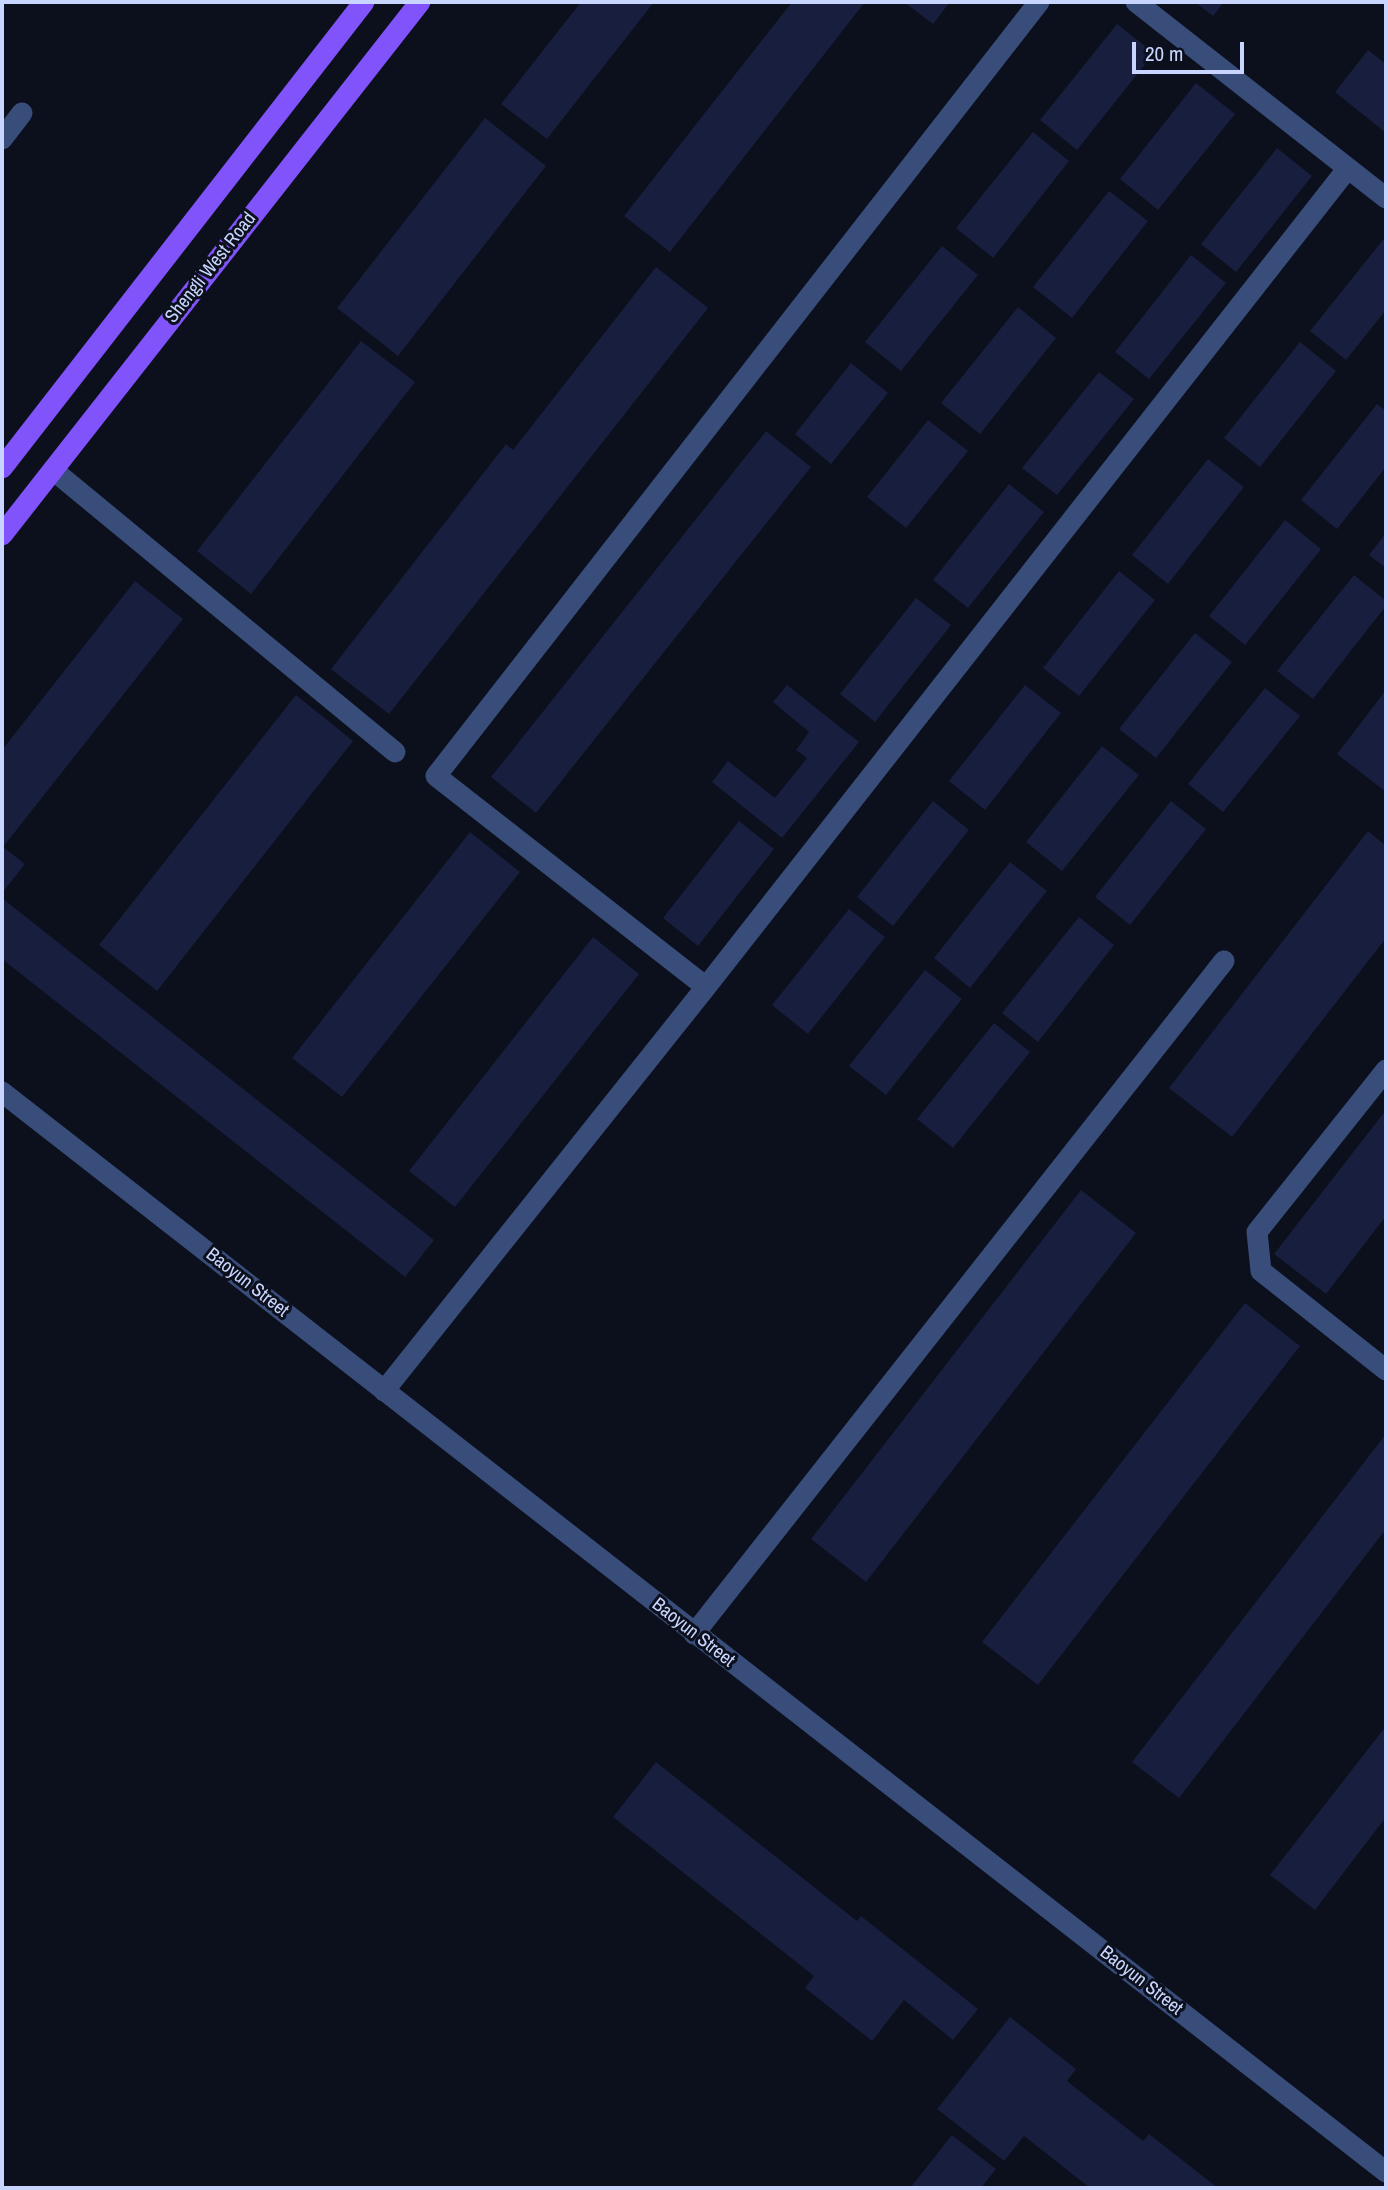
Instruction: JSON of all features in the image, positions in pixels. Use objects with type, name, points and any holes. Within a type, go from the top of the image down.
[{"type":"main road","points":[[2,468],[364,2]]},
{"type":"main road","name":"Shengli West Road","points":[[2,535],[420,2]]},
{"type":"street","points":[[706,987],[436,776],[1039,2]]},
{"type":"street","points":[[1136,2],[1386,198]]},
{"type":"street","points":[[2,139],[22,113]]},
{"type":"street","points":[[384,1391],[706,987],[1348,168]]},
{"type":"street","points":[[53,470],[395,752]]},
{"type":"street","points":[[694,1634],[1224,961]]},
{"type":"street","points":[[1386,1070],[1257,1232],[1261,1271],[1386,1370]]},
{"type":"street","name":"Baoyun Street","points":[[2,1092],[1386,2172]]},
{"type":"building","points":[[581,2],[654,2],[547,139],[501,104]]},
{"type":"building","points":[[792,2],[865,2],[670,252],[624,216]]},
{"type":"building","points":[[904,2],[950,2],[933,24]]},
{"type":"building","points":[[1195,2],[1224,2],[1213,16]]},
{"type":"building","points":[[1117,24],[1154,53],[1077,150],[1040,120]]},
{"type":"building","points":[[1368,50],[1386,64],[1386,133],[1335,92]]},
{"type":"building","points":[[1196,83],[1235,114],[1158,210],[1120,179]]},
{"type":"building","points":[[485,118],[546,166],[398,356],[337,308]]},
{"type":"building","points":[[1033,132],[1069,161],[993,258],[956,228]]},
{"type":"building","points":[[1277,148],[1312,176],[1236,272],[1201,244]]},
{"type":"building","points":[[1109,191],[1148,221],[1072,318],[1033,287]]},
{"type":"building","points":[[1386,236],[1386,310],[1346,360],[1310,331]]},
{"type":"building","points":[[942,246],[978,275],[901,371],[865,342]]},
{"type":"building","points":[[1191,255],[1226,283],[1149,379],[1115,352]]},
{"type":"building","points":[[656,267],[708,308],[389,714],[331,669],[506,444],[513,450]]},
{"type":"building","points":[[1018,307],[1056,338],[980,434],[941,403]]},
{"type":"building","points":[[361,341],[415,382],[251,594],[197,551]]},
{"type":"building","points":[[1300,342],[1336,371],[1260,467],[1224,438]]},
{"type":"building","points":[[851,363],[888,393],[831,464],[795,434]]},
{"type":"building","points":[[1099,372],[1134,399],[1057,495],[1022,468]]},
{"type":"building","points":[[1377,404],[1386,411],[1386,467],[1337,529],[1301,500]]},
{"type":"building","points":[[928,420],[968,451],[906,528],[867,497]]},
{"type":"building","points":[[766,431],[811,467],[536,813],[491,777]]},
{"type":"building","points":[[1208,459],[1244,487],[1168,584],[1132,555]]},
{"type":"building","points":[[1009,484],[1044,512],[968,608],[933,580]]},
{"type":"building","points":[[1285,520],[1321,549],[1245,645],[1209,616]]},
{"type":"building","points":[[1386,533],[1386,568],[1369,555]]},
{"type":"building","points":[[1119,571],[1155,600],[1079,696],[1043,668]]},
{"type":"building","points":[[1354,575],[1386,601],[1386,606],[1313,699],[1277,671]]},
{"type":"building","points":[[135,581],[183,619],[3,847],[25,864],[2,893],[2,750]]},
{"type":"building","points":[[916,598],[951,625],[875,722],[840,694]]},
{"type":"building","points":[[1195,633],[1232,662],[1156,758],[1119,729]]},
{"type":"building","points":[[787,685],[859,742],[782,838],[712,782],[728,761],[775,798],[807,758],[796,750],[809,732],[773,702]]},
{"type":"building","points":[[1025,685],[1061,713],[985,810],[949,781]]},
{"type":"building","points":[[1265,688],[1300,716],[1223,812],[1188,784]]},
{"type":"building","points":[[1386,690],[1386,792],[1337,754]]},
{"type":"building","points":[[296,695],[353,741],[157,991],[99,945]]},
{"type":"building","points":[[1102,746],[1139,775],[1062,871],[1026,842]]},
{"type":"building","points":[[933,801],[969,830],[893,926],[857,897]]},
{"type":"building","points":[[1171,801],[1206,829],[1130,925],[1095,897]]},
{"type":"building","points":[[739,821],[774,849],[698,946],[663,918]]},
{"type":"building","points":[[1368,831],[1386,846],[1386,938],[1232,1137],[1169,1088]]},
{"type":"building","points":[[470,832],[520,872],[342,1097],[292,1058]]},
{"type":"building","points":[[1010,862],[1047,891],[970,988],[934,958]]},
{"type":"building","points":[[2,898],[434,1240],[405,1277],[2,959]]},
{"type":"building","points":[[849,909],[885,937],[808,1034],[772,1005]]},
{"type":"building","points":[[1079,917],[1114,945],[1038,1042],[1002,1013]]},
{"type":"building","points":[[593,937],[639,974],[455,1207],[409,1171]]},
{"type":"building","points":[[925,970],[962,999],[886,1095],[849,1066]]},
{"type":"building","points":[[994,1023],[1030,1052],[953,1148],[917,1119]]},
{"type":"building","points":[[1386,1110],[1386,1216],[1326,1294],[1274,1254]]},
{"type":"building","points":[[1081,1190],[1136,1233],[866,1582],[811,1539]]},
{"type":"building","points":[[1245,1303],[1300,1346],[1038,1685],[982,1642]]},
{"type":"building","points":[[1386,1434],[1386,1529],[1179,1798],[1132,1762]]},
{"type":"building","points":[[1386,1726],[1386,1817],[1315,1910],[1270,1875]]},
{"type":"building","points":[[656,1762],[857,1921],[861,1916],[978,2009],[953,2040],[904,2000],[872,2041],[805,1988],[814,1976],[613,1817]]},
{"type":"building","points":[[1010,2017],[1076,2069],[1067,2081],[1143,2141],[1149,2134],[1218,2188],[1090,2188],[1024,2136],[1004,2161],[937,2109]]},
{"type":"building","points":[[952,2135],[996,2169],[981,2188],[910,2188]]}]
